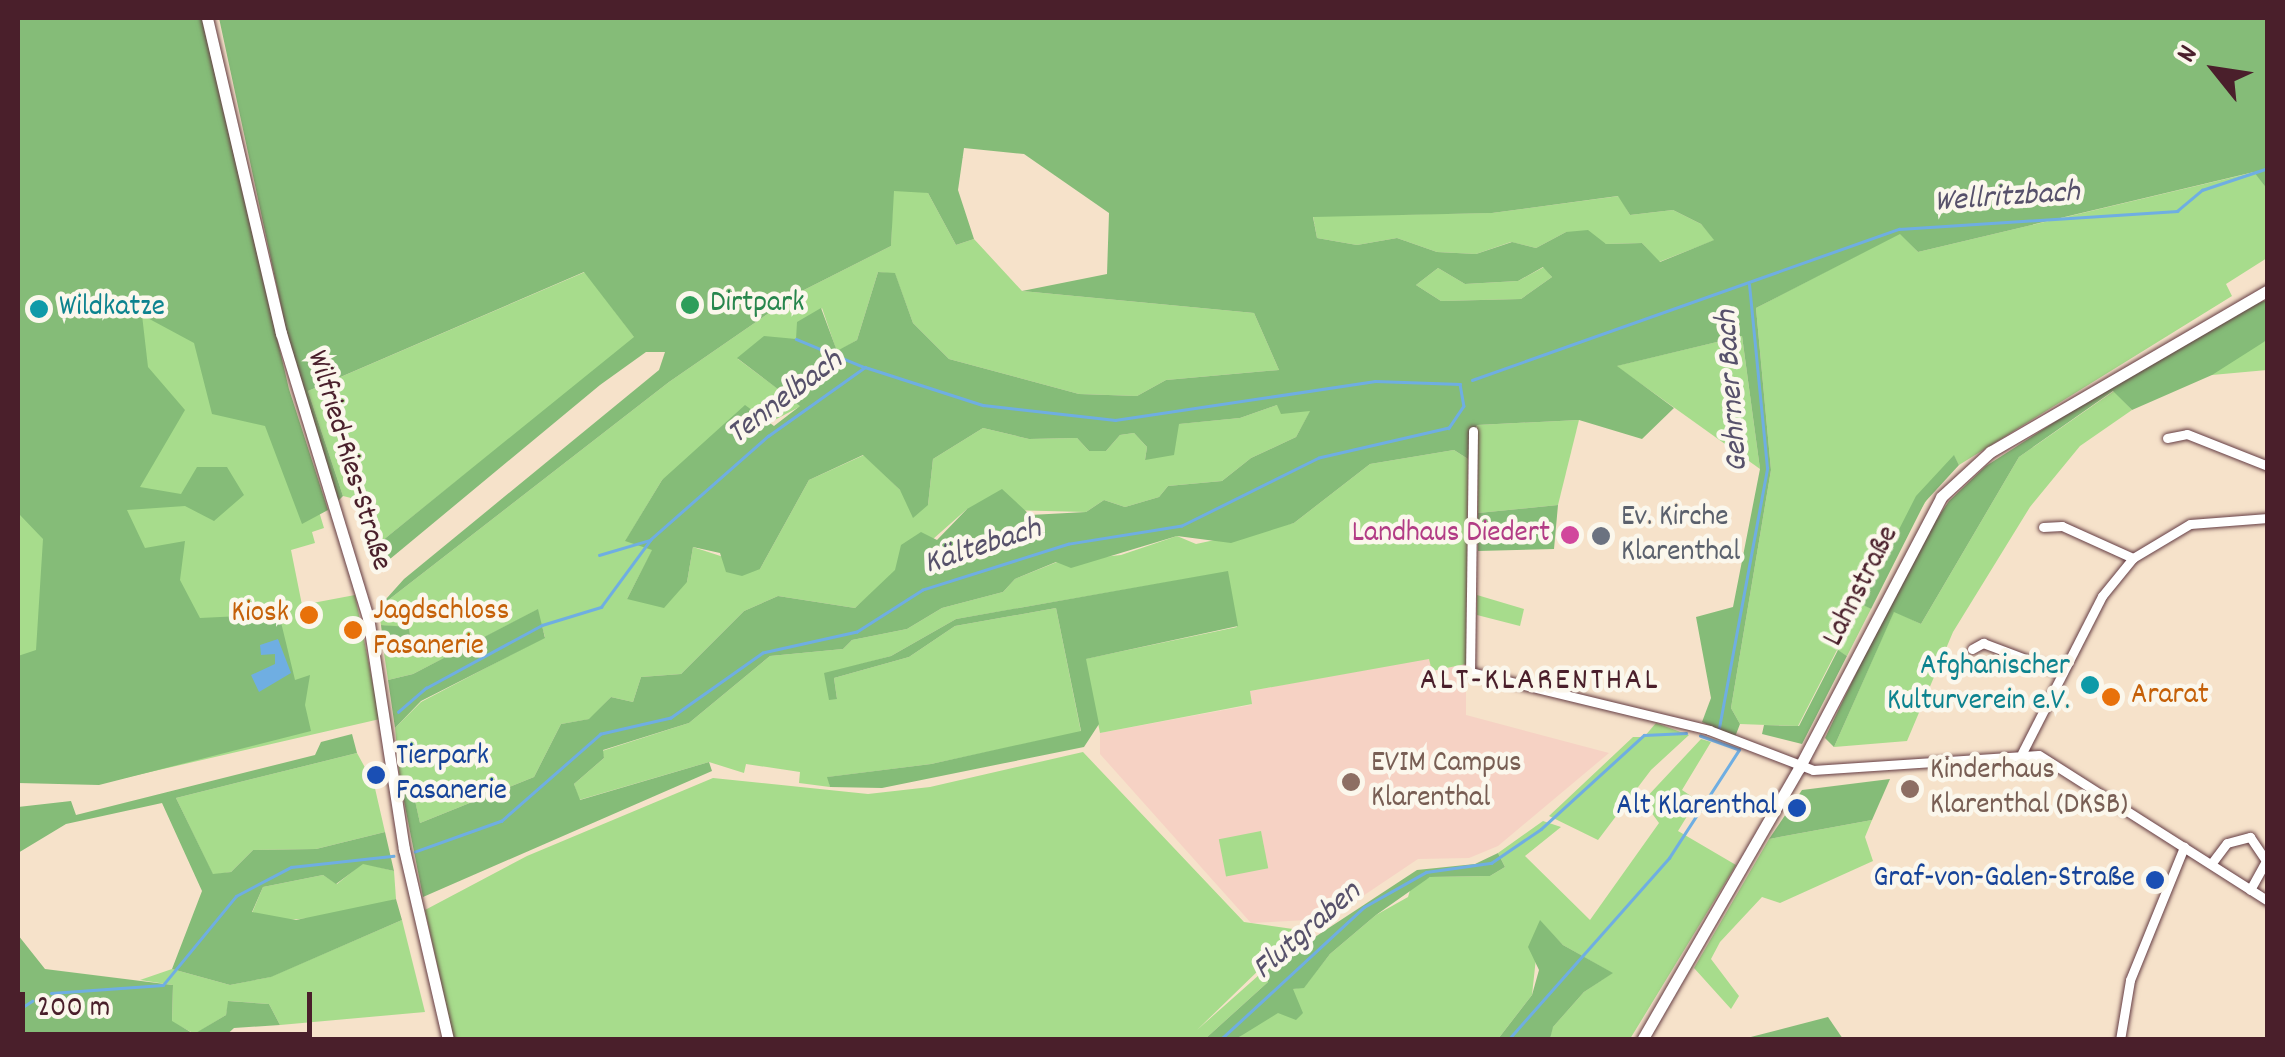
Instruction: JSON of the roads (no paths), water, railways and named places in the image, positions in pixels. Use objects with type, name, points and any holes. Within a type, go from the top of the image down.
[{"type":"street","name":"Wilfried-Ries-Straße","points":[[207,18],[286,350],[368,617],[404,849],[448,1040]]},
{"type":"street","name":"Lahnstraße","points":[[1642,1040],[1800,768],[1921,526],[1958,478],[2006,442],[2268,290]]},
{"type":"street","points":[[1473,431],[1470,672],[1708,730],[1800,768],[2022,753],[2060,764],[2268,902]]},
{"type":"street","points":[[2166,438],[2187,434],[2268,466]]},
{"type":"street","points":[[2022,753],[2109,586],[2133,558],[2190,524],[2268,518]]},
{"type":"street","points":[[2043,528],[2062,526],[2133,558]]},
{"type":"street","points":[[1972,649],[1983,643],[2063,673]]},
{"type":"street","points":[[2212,864],[2227,842],[2245,836],[2267,860],[2250,890]]},
{"type":"street","points":[[2120,1040],[2130,980],[2184,847]]},
{"type":"water","points":[[278,639],[291,673],[259,692],[251,675],[275,664],[275,654],[261,655],[260,645]]},
{"type":"waterway","name":"Wellritzbach","points":[[1472,380],[1899,229],[2177,211],[2202,190],[2268,168]]},
{"type":"waterway","name":"Gehrner Bach","points":[[1719,728],[1767,468],[1749,285]]},
{"type":"waterway","points":[[796,339],[864,367]]},
{"type":"waterway","name":"Tennelbach","points":[[398,712],[426,688],[542,625],[601,607],[651,539],[768,436],[865,367],[983,405],[1115,420],[1375,381],[1460,384],[1464,406],[1449,428],[1319,458],[1182,526],[1069,544],[923,590],[857,632],[763,653],[671,718],[601,734],[502,821],[415,852]]},
{"type":"waterway","points":[[599,555],[650,540]]},
{"type":"waterway","name":"Flutgraben","points":[[1220,1040],[1364,907],[1426,872],[1491,863],[1541,829],[1644,735],[1686,733]]},
{"type":"waterway","name":"Gehrner Bach","points":[[1508,1040],[1669,858],[1739,750],[1700,736]]},
{"type":"waterway","name":"Kältebach","points":[[51,993],[163,985],[236,896],[291,867],[393,856]]},
{"type":"waterway","name":"Kältebach","points":[[18,1010],[32,1001]]},
{"type":"place","name":"Dirtpark","points":[[690,305]]},
{"type":"place","name":"Wildkatze","points":[[39,309]]},
{"type":"place","name":"Landhaus Diedert","points":[[1570,535]]},
{"type":"place","name":"Ev. Kirche Klarenthal","points":[[1601,536]]},
{"type":"place","name":"Kiosk","points":[[309,615]]},
{"type":"place","name":"Jagdschloss Fasanerie","points":[[353,630]]},
{"type":"place","name":"Afghanischer Kulturverein e.V.","points":[[2090,685]]},
{"type":"place","name":"Ararat","points":[[2111,697]]},
{"type":"place","name":"Tierpark Fasanerie","points":[[376,775]]},
{"type":"place","name":"EVIM Campus Klarenthal","points":[[1351,782]]},
{"type":"place","name":"Kinderhaus Klarenthal (DKSB)","points":[[1910,789]]},
{"type":"place","name":"Alt Klarenthal","points":[[1797,808]]},
{"type":"place","name":"Graf-von-Galen-Straße","points":[[2155,880]]},
{"type":"district","name":"ALT-KLARENTHAL","points":[[1540,682]]}]
